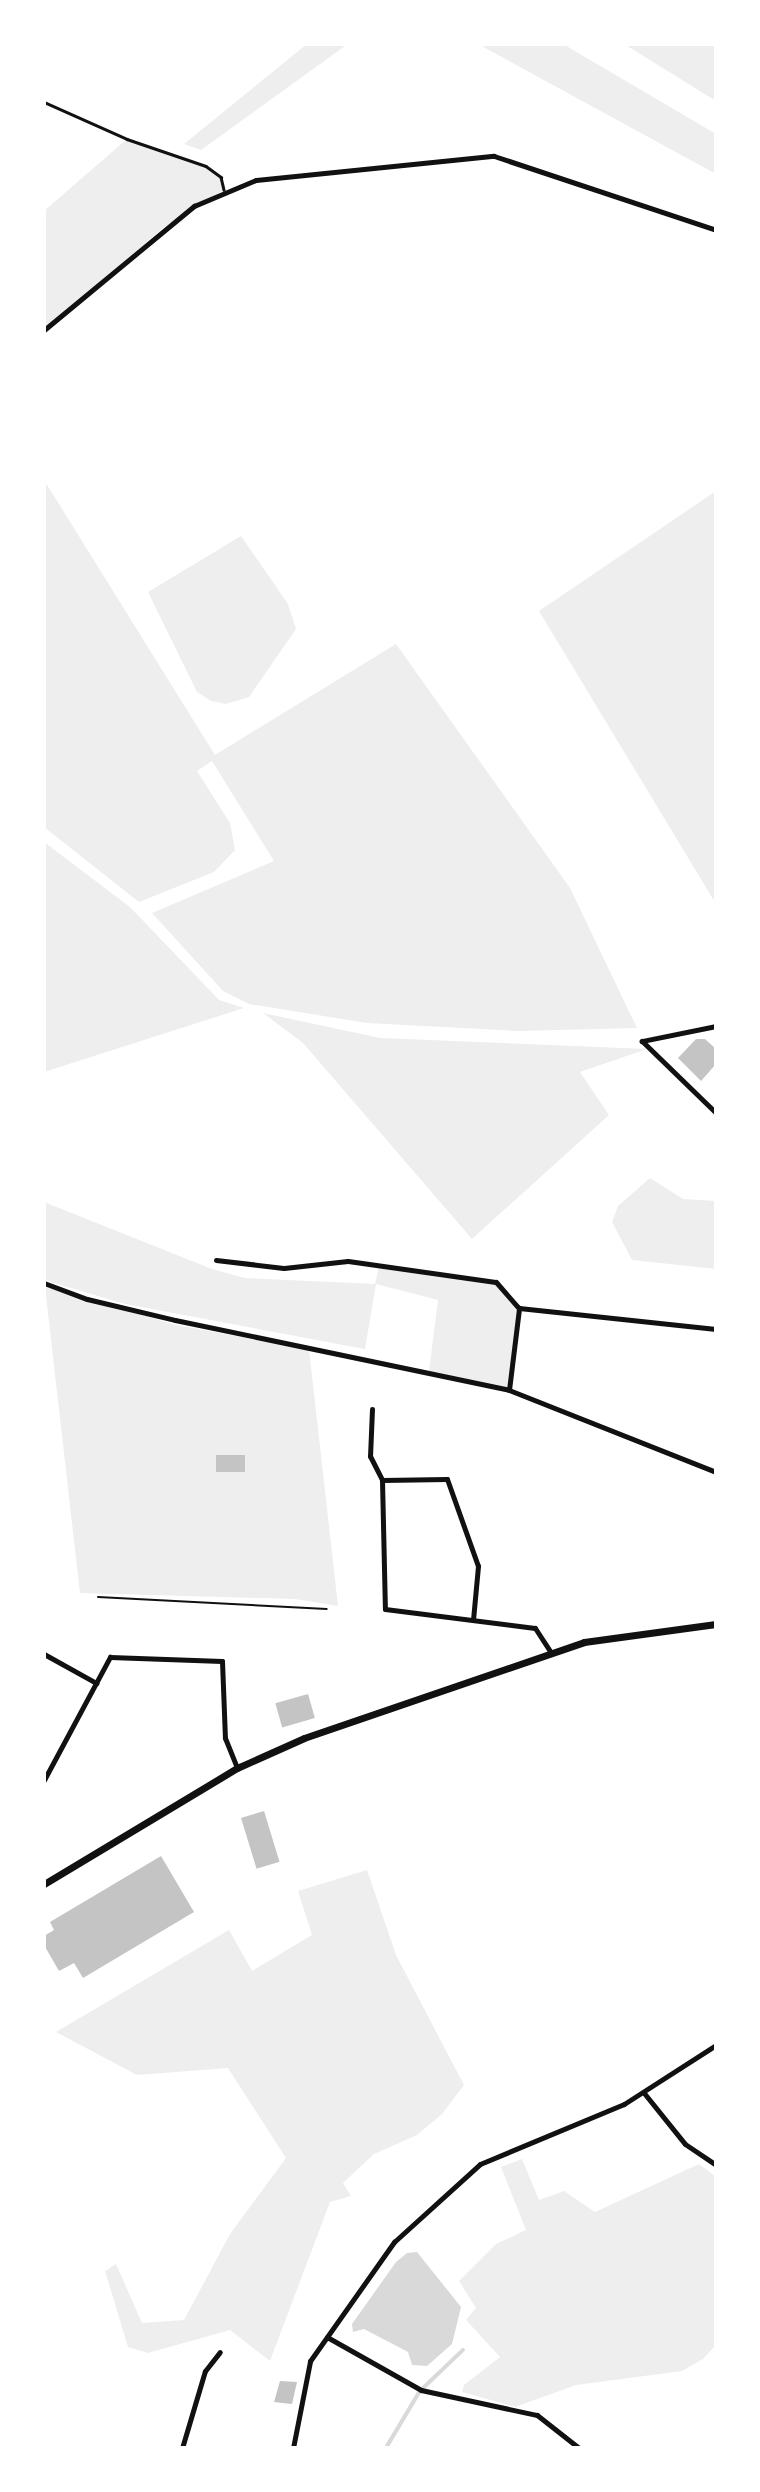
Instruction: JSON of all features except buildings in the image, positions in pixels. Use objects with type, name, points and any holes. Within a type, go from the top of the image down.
[{"type":"main road","points":[[44,1884],[237,1768],[346,1722],[596,1639],[716,1624]]},
{"type":"street","points":[[44,330],[164,227],[224,190],[256,180],[494,156],[716,230]]},
{"type":"street","points":[[716,1026],[642,1041],[716,1113]]},
{"type":"street","points":[[216,1260],[284,1268],[348,1261],[496,1282],[519,1308],[716,1329]]},
{"type":"street","points":[[44,1283],[87,1299],[175,1320],[509,1390],[716,1472]]},
{"type":"street","points":[[509,1390],[519,1308]]},
{"type":"street","points":[[372,1409],[370,1456],[382,1480],[385,1609],[535,1628],[551,1653]]},
{"type":"street","points":[[382,1480],[447,1479],[478,1566],[473,1620]]},
{"type":"street","points":[[44,1654],[96,1683]]},
{"type":"street","points":[[44,1780],[110,1657],[222,1661],[225,1738],[237,1768]]},
{"type":"street","points":[[293,2448],[306,2372],[385,2252],[471,2171],[644,2093],[716,2045]]},
{"type":"street","points":[[644,2093],[685,2144],[716,2165]]},
{"type":"street","points":[[327,2337],[413,2386],[537,2415],[579,2448]]},
{"type":"street","points":[[182,2448],[205,2371],[220,2352]]},
{"type":"lane","points":[[44,102],[127,139],[206,166],[221,177],[224,190]]},
{"type":"path","points":[[98,1597],[327,1609]]},
{"type":"shaded area","points":[[307,44],[354,44],[345,46],[201,150],[184,144]]},
{"type":"shaded area","points":[[478,44],[563,44],[716,134],[716,174]]},
{"type":"shaded area","points":[[624,44],[716,44],[716,101]]},
{"type":"shaded area","points":[[127,139],[206,166],[221,177],[224,190],[164,227],[44,330],[44,211]]},
{"type":"shaded area","points":[[44,480],[215,755],[396,644],[570,888],[637,1028],[519,1031],[367,1023],[249,1004],[223,991],[152,913],[274,861],[212,761],[197,771],[230,823],[235,850],[214,872],[139,902],[44,827]]},
{"type":"shaded area","points":[[716,491],[716,904],[539,611]]},
{"type":"shaded area","points":[[241,536],[288,604],[296,629],[249,697],[226,704],[211,701],[197,692],[148,592]]},
{"type":"shaded area","points":[[44,842],[130,907],[219,1000],[244,1008],[44,1072]]},
{"type":"shaded area","points":[[263,1013],[380,1038],[647,1049],[580,1072],[609,1115],[472,1239],[303,1043]]},
{"type":"shaded area","points":[[650,1178],[683,1199],[716,1201],[716,1269],[632,1260],[612,1222],[618,1206]]},
{"type":"shaded area","points":[[44,1202],[212,1269],[245,1278],[375,1284],[379,1266],[496,1282],[519,1308],[509,1390],[429,1371],[438,1300],[376,1284],[365,1349],[125,1304],[44,1280]]},
{"type":"shaded area","points":[[45,1287],[176,1325],[309,1349],[338,1606],[295,1599],[80,1593]]},
{"type":"shaded area","points":[[367,1870],[396,1955],[464,2085],[442,2114],[417,2135],[374,2154],[343,2183],[351,2196],[330,2202],[270,2361],[230,2330],[148,2353],[128,2347],[105,2271],[116,2264],[142,2323],[184,2320],[230,2234],[286,2158],[228,2068],[137,2075],[56,2032],[229,1930],[252,1971],[312,1935],[298,1891]]},
{"type":"shaded area","points":[[522,2159],[539,2200],[564,2191],[595,2212],[699,2164],[716,2177],[716,2345],[703,2359],[682,2371],[576,2385],[515,2407],[462,2392],[464,2385],[500,2357],[466,2320],[476,2308],[459,2281],[496,2244],[526,2230],[501,2167]]},
{"type":"shaded area","points":[[417,2252],[461,2307],[452,2344],[427,2366],[412,2365],[408,2352],[364,2329],[353,2332],[352,2324],[396,2262],[407,2253]]},
{"type":"waterway","points":[[386,2448],[420,2391],[463,2350]]}]
